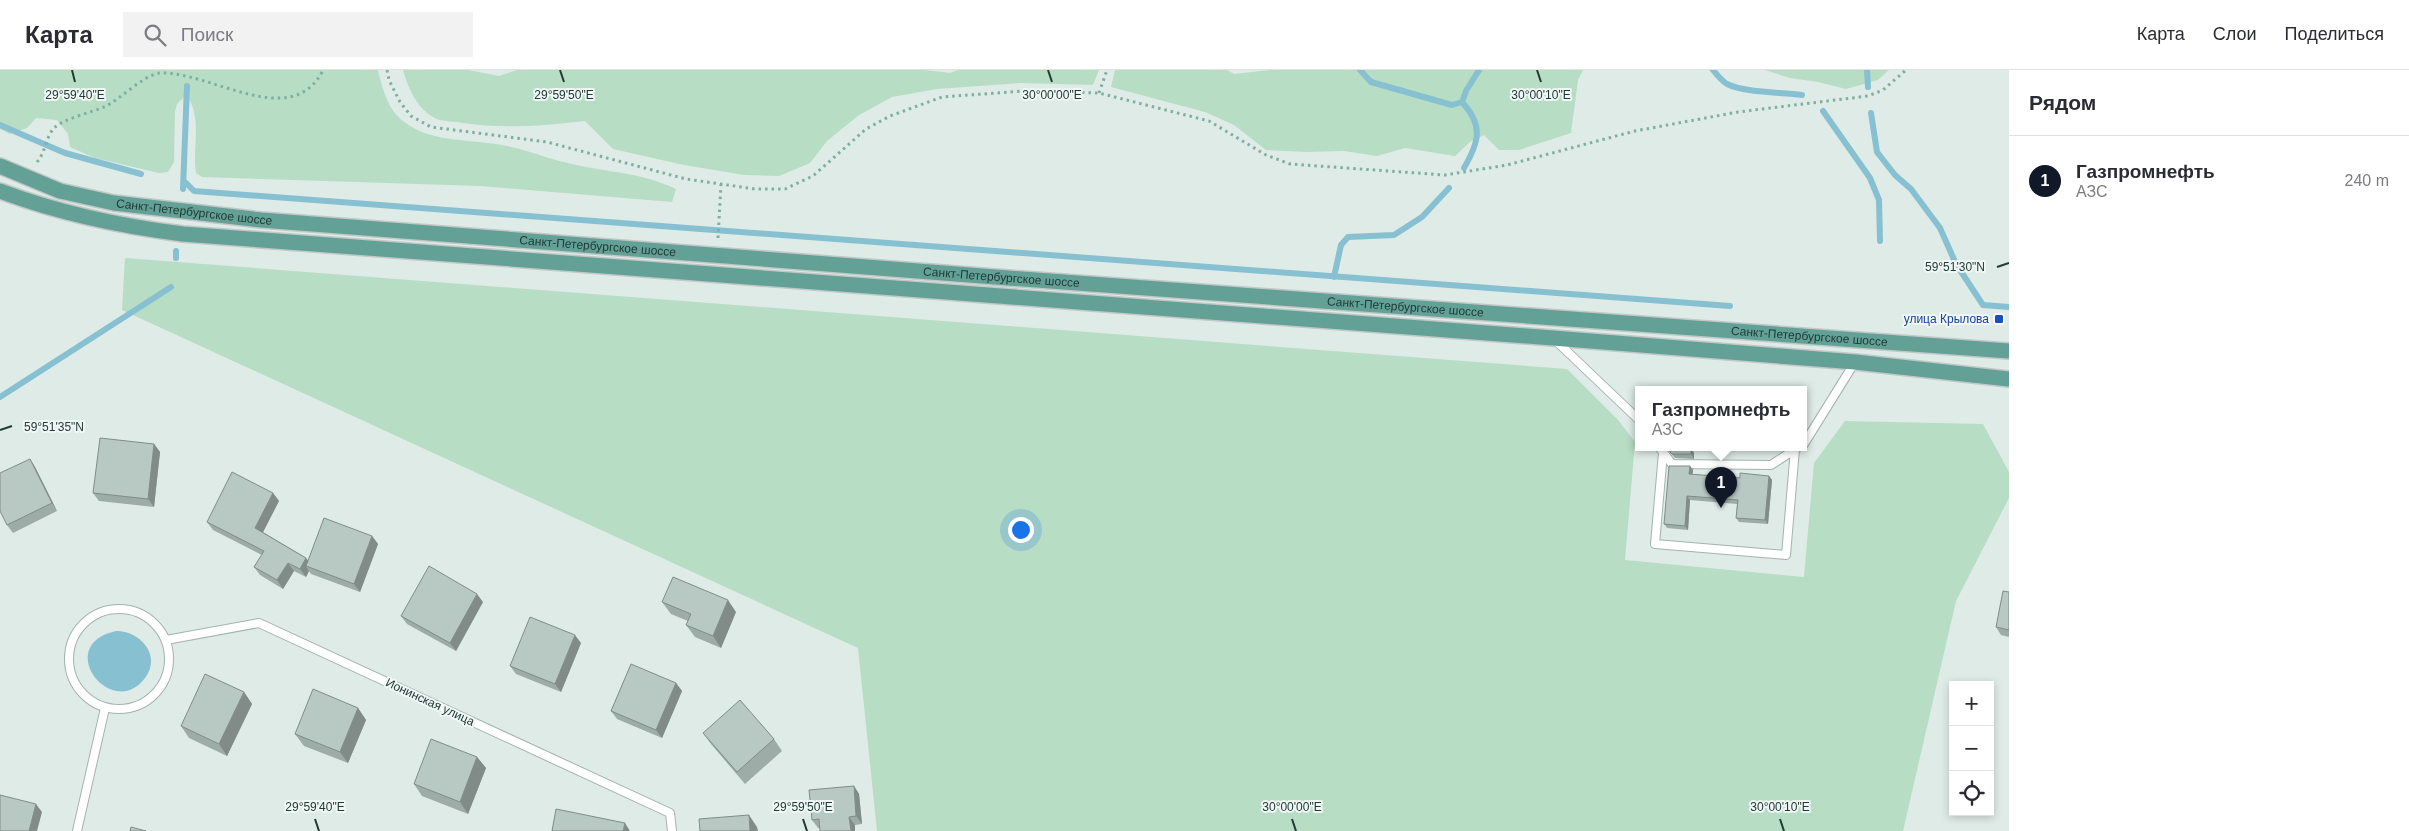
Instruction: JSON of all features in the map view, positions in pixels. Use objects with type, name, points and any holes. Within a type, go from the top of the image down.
[{"type":"main road","name":"Санкт-Петербургское шоссе","points":[[0,166],[60,191],[114,203],[185,212],[717,255],[2009,351]]},
{"type":"main road","name":"Санкт-Петербургское шоссе","points":[[0,191],[30,202],[112,225],[183,234],[1553,338],[1855,362],[2009,378]]},
{"type":"lane","points":[[1553,338],[1635,416]]},
{"type":"lane","points":[[1807,439],[1855,362]]},
{"type":"lane","points":[[1661,451],[1655,544],[1786,555],[1797,451]]},
{"type":"lane","points":[[1662,451],[1672,464],[1771,465],[1792,451]]},
{"type":"lane","points":[[118,608],[138,612],[155,623],[166,640],[169,664],[162,687],[151,699],[137,707],[121,710],[105,708],[87,698],[74,683],[69,663],[71,643],[82,626],[98,613],[118,608]]},
{"type":"lane","name":"Ионинская улица","points":[[166,640],[259,623],[670,813],[672,831]]},
{"type":"lane","points":[[77,831],[105,708]]},
{"type":"path","points":[[40,159],[54,128],[104,107],[158,74],[196,76],[267,97],[293,97],[317,83],[323,70]]},
{"type":"path","points":[[387,70],[389,80],[400,102],[411,116],[431,127],[547,142],[686,178],[755,189],[784,189],[813,176],[866,129],[890,116],[942,97],[1024,91],[1099,93],[1209,121],[1266,155],[1290,164],[1446,175],[1507,165],[1635,131],[1738,112],[1868,96],[1883,90],[1906,70]]},
{"type":"path","points":[[1099,93],[1107,70]]},
{"type":"path","points":[[717,255],[721,184]]},
{"type":"green space","points":[[0,70],[378,70],[384,91],[393,111],[403,121],[425,133],[438,137],[511,147],[568,163],[649,179],[676,189],[672,202],[480,186],[202,177],[196,173],[196,122],[191,103],[186,95],[177,104],[175,111],[174,162],[168,172],[159,173],[95,158],[70,147],[68,134],[57,120],[36,118],[27,128],[10,134],[0,129]]},
{"type":"green space","points":[[403,70],[468,70],[499,76],[517,70],[924,70],[950,73],[958,70],[1099,70],[1093,85],[1021,83],[937,89],[892,97],[859,115],[827,141],[810,163],[779,176],[744,175],[684,165],[613,149],[585,121],[509,126],[479,125],[440,120],[430,115],[419,105]]},
{"type":"green space","points":[[1115,70],[1227,70],[1234,74],[1270,70],[1583,70],[1578,80],[1571,133],[1519,150],[1499,150],[1484,135],[1470,142],[1455,156],[1405,148],[1377,156],[1344,151],[1266,150],[1234,125],[1205,112],[1111,87]]},
{"type":"green space","points":[[1765,70],[1889,70],[1878,80],[1846,89],[1790,78]]},
{"type":"green space","points":[[125,258],[1567,369],[1618,420],[1635,442],[1625,560],[1804,577],[1814,463],[1845,421],[1983,424],[2009,472],[2009,498],[1956,601],[1903,831],[877,831],[858,648],[122,310]]},
{"type":"water","points":[[116,631],[133,635],[146,646],[150,653],[150,669],[145,678],[132,689],[118,691],[104,686],[94,676],[88,664],[89,650],[98,639]]},
{"type":"building","points":[[100,438],[154,444],[148,499],[93,493]]},
{"type":"building","points":[[1691,451],[1691,454],[1672,454],[1670,452]]},
{"type":"building","points":[[30,459],[52,503],[7,525],[0,511],[0,473]]},
{"type":"building","points":[[1669,466],[1690,466],[1689,474],[1740,478],[1740,473],[1769,476],[1765,520],[1736,518],[1738,500],[1687,496],[1685,526],[1664,524]]},
{"type":"building","points":[[232,472],[273,493],[255,528],[306,558],[300,569],[288,563],[277,580],[254,567],[264,551],[207,522]]},
{"type":"building","points":[[324,518],[372,536],[354,584],[306,566]]},
{"type":"building","points":[[429,566],[477,594],[450,643],[401,616]]},
{"type":"building","points":[[673,577],[728,600],[713,636],[686,625],[691,614],[662,602]]},
{"type":"building","points":[[2003,591],[2009,592],[2009,630],[1996,627]]},
{"type":"building","points":[[530,617],[575,635],[555,684],[510,666]]},
{"type":"building","points":[[631,664],[676,683],[656,730],[611,711]]},
{"type":"building","points":[[205,674],[244,692],[219,744],[181,726]]},
{"type":"building","points":[[313,689],[358,708],[340,752],[295,734]]},
{"type":"building","points":[[740,700],[774,739],[737,772],[703,733]]},
{"type":"building","points":[[431,739],[477,757],[460,802],[414,784]]},
{"type":"building","points":[[854,786],[856,816],[849,817],[851,831],[820,831],[819,819],[812,820],[809,790]]},
{"type":"building","points":[[0,795],[36,804],[29,831],[0,831]]},
{"type":"building","points":[[556,809],[625,823],[623,831],[552,831]]},
{"type":"building","points":[[749,815],[750,831],[700,831],[699,819]]},
{"type":"building","points":[[131,827],[146,831],[130,831]]},
{"type":"waterway","points":[[1360,70],[1371,82],[1452,105],[1462,102],[1466,91],[1479,70]]},
{"type":"waterway","points":[[1713,70],[1725,83],[1735,87],[1753,91],[1802,95]]},
{"type":"waterway","points":[[1867,70],[1868,87]]},
{"type":"waterway","points":[[183,189],[187,86]]},
{"type":"waterway","points":[[1462,102],[1474,119],[1477,134],[1473,150],[1464,168]]},
{"type":"waterway","points":[[1823,111],[1870,178],[1879,200],[1880,241]]},
{"type":"waterway","points":[[1871,113],[1877,152],[1895,175],[1911,189],[1940,228],[1956,264],[1983,305],[2009,307]]},
{"type":"waterway","points":[[0,125],[65,153],[141,174]]},
{"type":"waterway","points":[[185,182],[194,191],[1730,306]]},
{"type":"waterway","points":[[1334,277],[1341,245],[1348,237],[1394,235],[1422,217],[1449,188]]},
{"type":"waterway","points":[[176,251],[176,258]]},
{"type":"waterway","points":[[0,397],[171,287]]},
{"type":"place","name":"улица Крылова","points":[[1999,319]]},
{"type":"place","name":"Газпромнефть","points":[[1721,508]]}]
